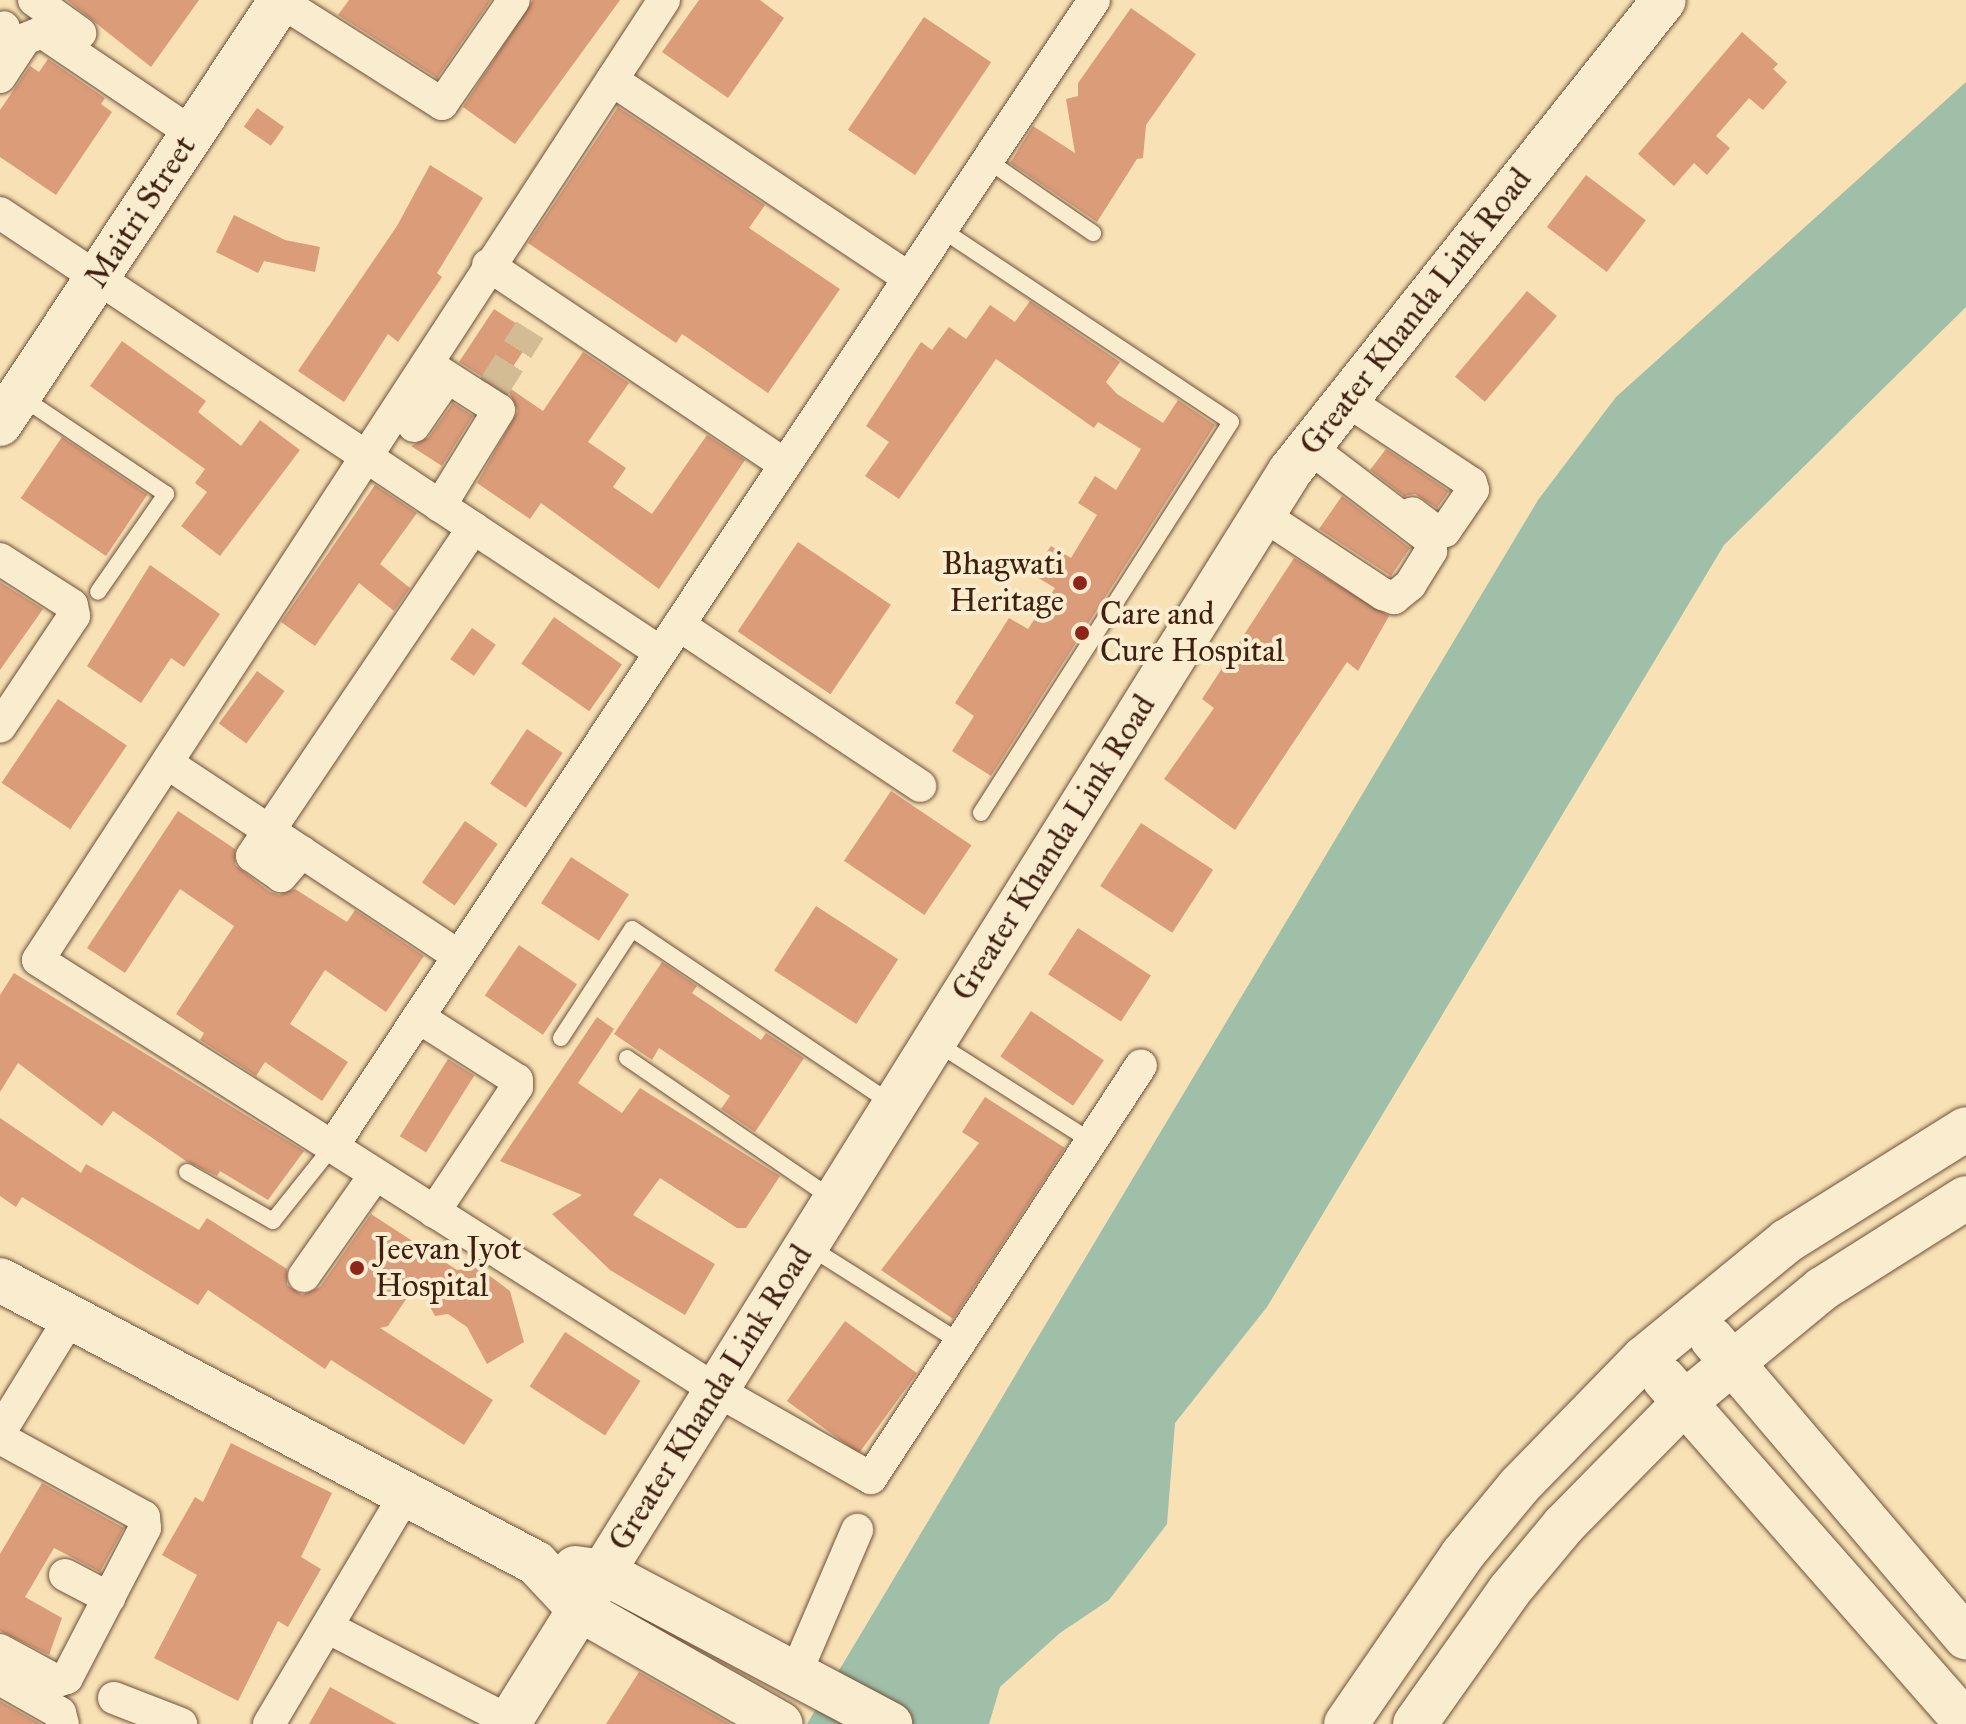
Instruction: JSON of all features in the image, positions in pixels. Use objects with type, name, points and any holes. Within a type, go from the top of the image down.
[{"type":"street","points":[[34,0],[199,124]]},
{"type":"street","points":[[281,0],[442,104],[514,0]]},
{"type":"street","name":"Maitri Street","points":[[9,410],[281,0]]},
{"type":"street","points":[[414,426],[436,365],[488,265],[664,0]]},
{"type":"street","points":[[332,1147],[783,463],[1094,0]]},
{"type":"street","name":"Greater Khanda Link Road","points":[[515,1719],[579,1609],[1263,515],[1346,400],[1664,0]]},
{"type":"street","points":[[0,77],[25,39],[42,32],[199,124]]},
{"type":"street","points":[[612,80],[909,278]]},
{"type":"street","points":[[0,213],[660,652]]},
{"type":"street","points":[[488,265],[538,317],[783,463]]},
{"type":"street","points":[[436,365],[492,390]]},
{"type":"street","points":[[436,365],[366,457],[38,960],[716,1390],[871,1478],[1141,1066]]},
{"type":"street","points":[[436,365],[499,415],[440,506]]},
{"type":"street","points":[[1312,444],[1437,532],[1445,531],[1473,490],[1471,483],[1346,400]]},
{"type":"street","points":[[1263,515],[1383,594],[1394,598],[1410,585],[1431,551],[1431,540],[1312,444]]},
{"type":"street","points":[[269,830],[473,528]]},
{"type":"street","points":[[0,559],[72,605],[74,616],[0,727]]},
{"type":"street","points":[[679,625],[920,786]]},
{"type":"street","points":[[167,763],[459,956]]},
{"type":"street","points":[[418,1017],[517,1080],[517,1087],[434,1212]]},
{"type":"street","points":[[1346,1724],[1462,1555],[1519,1486],[1644,1358],[1692,1315],[1787,1241],[1966,1129]]},
{"type":"street","points":[[304,1276],[375,1175]]},
{"type":"street","points":[[1415,1724],[1536,1558],[1685,1402],[1730,1361],[1822,1289],[1966,1198]]},
{"type":"street","points":[[0,1280],[407,1492],[536,1563],[579,1609],[781,1724]]},
{"type":"street","points":[[1692,1315],[1966,1637]]},
{"type":"street","points":[[0,1650],[57,1681],[67,1678],[145,1528],[144,1517],[0,1435],[70,1318]]},
{"type":"street","points":[[1644,1358],[1966,1723]]},
{"type":"street","points":[[269,1724],[407,1492]]},
{"type":"street","points":[[800,1677],[857,1530]]},
{"type":"street","points":[[536,1563],[603,1572],[890,1724]]},
{"type":"street","points":[[65,1575],[109,1598]]},
{"type":"street","points":[[327,1627],[515,1719]]},
{"type":"street","points":[[0,1679],[60,1713],[63,1724]]},
{"type":"street","points":[[114,1698],[181,1724]]},
{"type":"lane","points":[[987,160],[1093,233]]},
{"type":"lane","points":[[941,229],[1231,422],[981,813]]},
{"type":"lane","points":[[9,410],[166,494],[98,592]]},
{"type":"lane","points":[[561,1038],[632,929],[894,1105]]},
{"type":"lane","points":[[934,1042],[1091,1141]]},
{"type":"lane","points":[[627,1058],[834,1200]]},
{"type":"lane","points":[[187,1172],[273,1221],[332,1147]]},
{"type":"lane","points":[[807,1245],[960,1342]]},
{"type":"shaded area","points":[[1966,82],[1966,307],[1724,545],[1267,1307],[1175,1423],[1167,1524],[1109,1600],[1060,1633],[1000,1687],[989,1724],[807,1724],[1538,500],[1616,397]]},
{"type":"building","points":[[67,0],[199,0],[151,67]]},
{"type":"building","points":[[349,0],[491,0],[437,78],[338,15]]},
{"type":"building","points":[[533,0],[620,0],[515,144],[463,107]]},
{"type":"building","points":[[699,0],[760,0],[784,18],[728,98],[662,52]]},
{"type":"building","points":[[1131,8],[1196,54],[1146,125],[1143,158],[1137,159],[1097,222],[1010,163],[1033,126],[1075,153],[1066,99],[1078,96],[1078,83]]},
{"type":"building","points":[[924,17],[991,62],[915,175],[848,130]]},
{"type":"building","points":[[1742,32],[1778,64],[1773,69],[1787,82],[1763,110],[1749,98],[1716,136],[1730,148],[1707,175],[1694,163],[1674,186],[1638,154]]},
{"type":"building","points":[[48,59],[105,98],[101,104],[112,112],[56,195],[0,157],[0,110],[30,66],[39,72]]},
{"type":"building","points":[[618,107],[765,205],[749,228],[840,289],[768,393],[682,334],[676,343],[528,243]]},
{"type":"building","points":[[257,108],[284,127],[271,146],[244,127]]},
{"type":"building","points":[[430,165],[483,198],[437,273],[442,277],[398,342],[388,334],[344,402],[298,371],[397,226]]},
{"type":"building","points":[[1586,175],[1646,220],[1607,272],[1547,227]]},
{"type":"building","points":[[234,215],[285,240],[320,247],[315,272],[264,261],[258,273],[216,252]]},
{"type":"building","points":[[1527,291],[1557,316],[1485,402],[1455,377]]},
{"type":"building","points":[[1030,301],[1120,362],[1106,382],[1117,394],[1163,423],[1178,400],[1215,425],[991,776],[952,751],[974,716],[955,703],[1009,618],[1028,629],[1055,588],[1032,574],[1051,546],[1071,558],[1097,515],[1078,503],[1095,476],[1116,490],[1141,449],[1098,422],[1094,428],[996,359],[899,499],[865,476],[889,442],[866,426],[921,342],[932,350],[949,327],[966,339],[990,305],[1015,322]]},
{"type":"building","points":[[494,309],[534,335],[502,383],[543,411],[583,352],[629,383],[588,442],[626,468],[613,487],[652,514],[707,435],[745,460],[659,589],[541,503],[530,519],[477,483],[518,411],[510,394],[459,362]]},
{"type":"building","points":[[122,341],[206,401],[198,412],[241,446],[260,420],[300,450],[220,556],[181,526],[207,492],[195,483],[205,469],[90,386]]},
{"type":"building","points":[[453,403],[473,416],[442,466],[411,446],[429,437]]},
{"type":"building","points":[[62,437],[147,495],[106,556],[21,498]]},
{"type":"building","points":[[1386,449],[1449,491],[1437,508],[1415,494],[1404,496],[1370,470]]},
{"type":"building","points":[[375,485],[417,513],[380,564],[410,588],[394,611],[359,583],[315,646],[281,622]]},
{"type":"building","points":[[1342,496],[1410,548],[1391,576],[1319,529]]},
{"type":"building","points":[[798,542],[891,605],[830,694],[738,632]]},
{"type":"building","points":[[1294,558],[1389,616],[1358,671],[1347,662],[1235,830],[1164,779],[1214,708],[1202,699]]},
{"type":"building","points":[[150,565],[220,614],[184,667],[171,658],[141,703],[87,666]]},
{"type":"building","points":[[0,582],[43,609],[0,670]]},
{"type":"building","points":[[554,617],[622,665],[589,711],[521,664]]},
{"type":"building","points":[[472,628],[496,645],[474,676],[450,659]]},
{"type":"building","points":[[257,671],[285,691],[246,744],[219,724]]},
{"type":"building","points":[[58,699],[127,745],[70,829],[2,783]]},
{"type":"building","points":[[527,729],[563,753],[526,808],[490,784]]},
{"type":"building","points":[[891,791],[971,845],[924,915],[844,861]]},
{"type":"building","points":[[178,811],[235,849],[235,865],[270,892],[279,895],[295,889],[347,922],[355,910],[424,956],[386,1012],[325,970],[290,1024],[348,1062],[322,1101],[265,1062],[256,1076],[200,1040],[204,1033],[176,1014],[234,926],[180,889],[125,973],[87,948]]},
{"type":"building","points":[[465,821],[498,844],[455,905],[422,882]]},
{"type":"building","points":[[1141,823],[1213,870],[1172,933],[1100,886]]},
{"type":"building","points":[[571,857],[629,895],[599,941],[541,903]]},
{"type":"building","points":[[816,906],[898,959],[856,1024],[774,971]]},
{"type":"building","points":[[1078,928],[1151,975],[1121,1022],[1048,974]]},
{"type":"building","points":[[519,945],[577,984],[543,1035],[485,996]]},
{"type":"building","points":[[662,962],[697,986],[692,993],[761,1040],[766,1033],[804,1058],[755,1132],[721,1109],[730,1096],[659,1048],[652,1060],[614,1034]]},
{"type":"building","points":[[14,973],[304,1151],[268,1200],[220,1171],[217,1176],[186,1161],[113,1111],[102,1126],[18,1063],[0,1092],[0,995]]},
{"type":"building","points":[[1031,1011],[1104,1060],[1073,1106],[1000,1057]]},
{"type":"building","points":[[597,1017],[614,1029],[578,1083],[622,1113],[640,1088],[780,1176],[746,1228],[737,1228],[660,1178],[633,1215],[715,1264],[685,1315],[610,1270],[552,1214],[582,1195],[500,1161]]},
{"type":"building","points":[[448,1059],[474,1075],[426,1153],[400,1136]]},
{"type":"building","points":[[985,1097],[1065,1148],[953,1319],[881,1270],[979,1143],[962,1132]]},
{"type":"building","points":[[0,1118],[81,1173],[86,1164],[199,1230],[207,1218],[287,1269],[287,1285],[302,1295],[320,1287],[371,1214],[457,1270],[478,1267],[510,1291],[524,1342],[487,1364],[467,1327],[448,1314],[435,1316],[417,1283],[388,1326],[380,1328],[493,1400],[464,1445],[331,1360],[325,1369],[208,1290],[198,1305],[22,1197],[16,1207],[0,1196]]},
{"type":"building","points":[[845,1321],[917,1373],[859,1453],[787,1401]]},
{"type":"building","points":[[565,1332],[640,1381],[605,1436],[530,1387]]},
{"type":"building","points":[[231,1443],[332,1493],[301,1557],[321,1569],[288,1627],[278,1621],[238,1701],[154,1658],[197,1575],[162,1555],[195,1497],[203,1502]]},
{"type":"building","points":[[42,1483],[124,1528],[100,1572],[54,1548],[25,1597],[62,1618],[49,1655],[0,1631],[0,1554]]},
{"type":"building","points":[[639,1672],[730,1724],[606,1724]]},
{"type":"building","points":[[330,1687],[397,1724],[309,1724]]},
{"type":"building","points":[[0,1701],[41,1724],[0,1724]]},
{"type":"tunnel","points":[[492,390],[530,330]]},
{"type":"place","name":"Bhagwati Heritage","points":[[1080,583]]},
{"type":"place","name":"Care and Cure Hospital","points":[[1082,633]]},
{"type":"place","name":"Jeevan Jyot Hospital","points":[[357,1268]]}]
